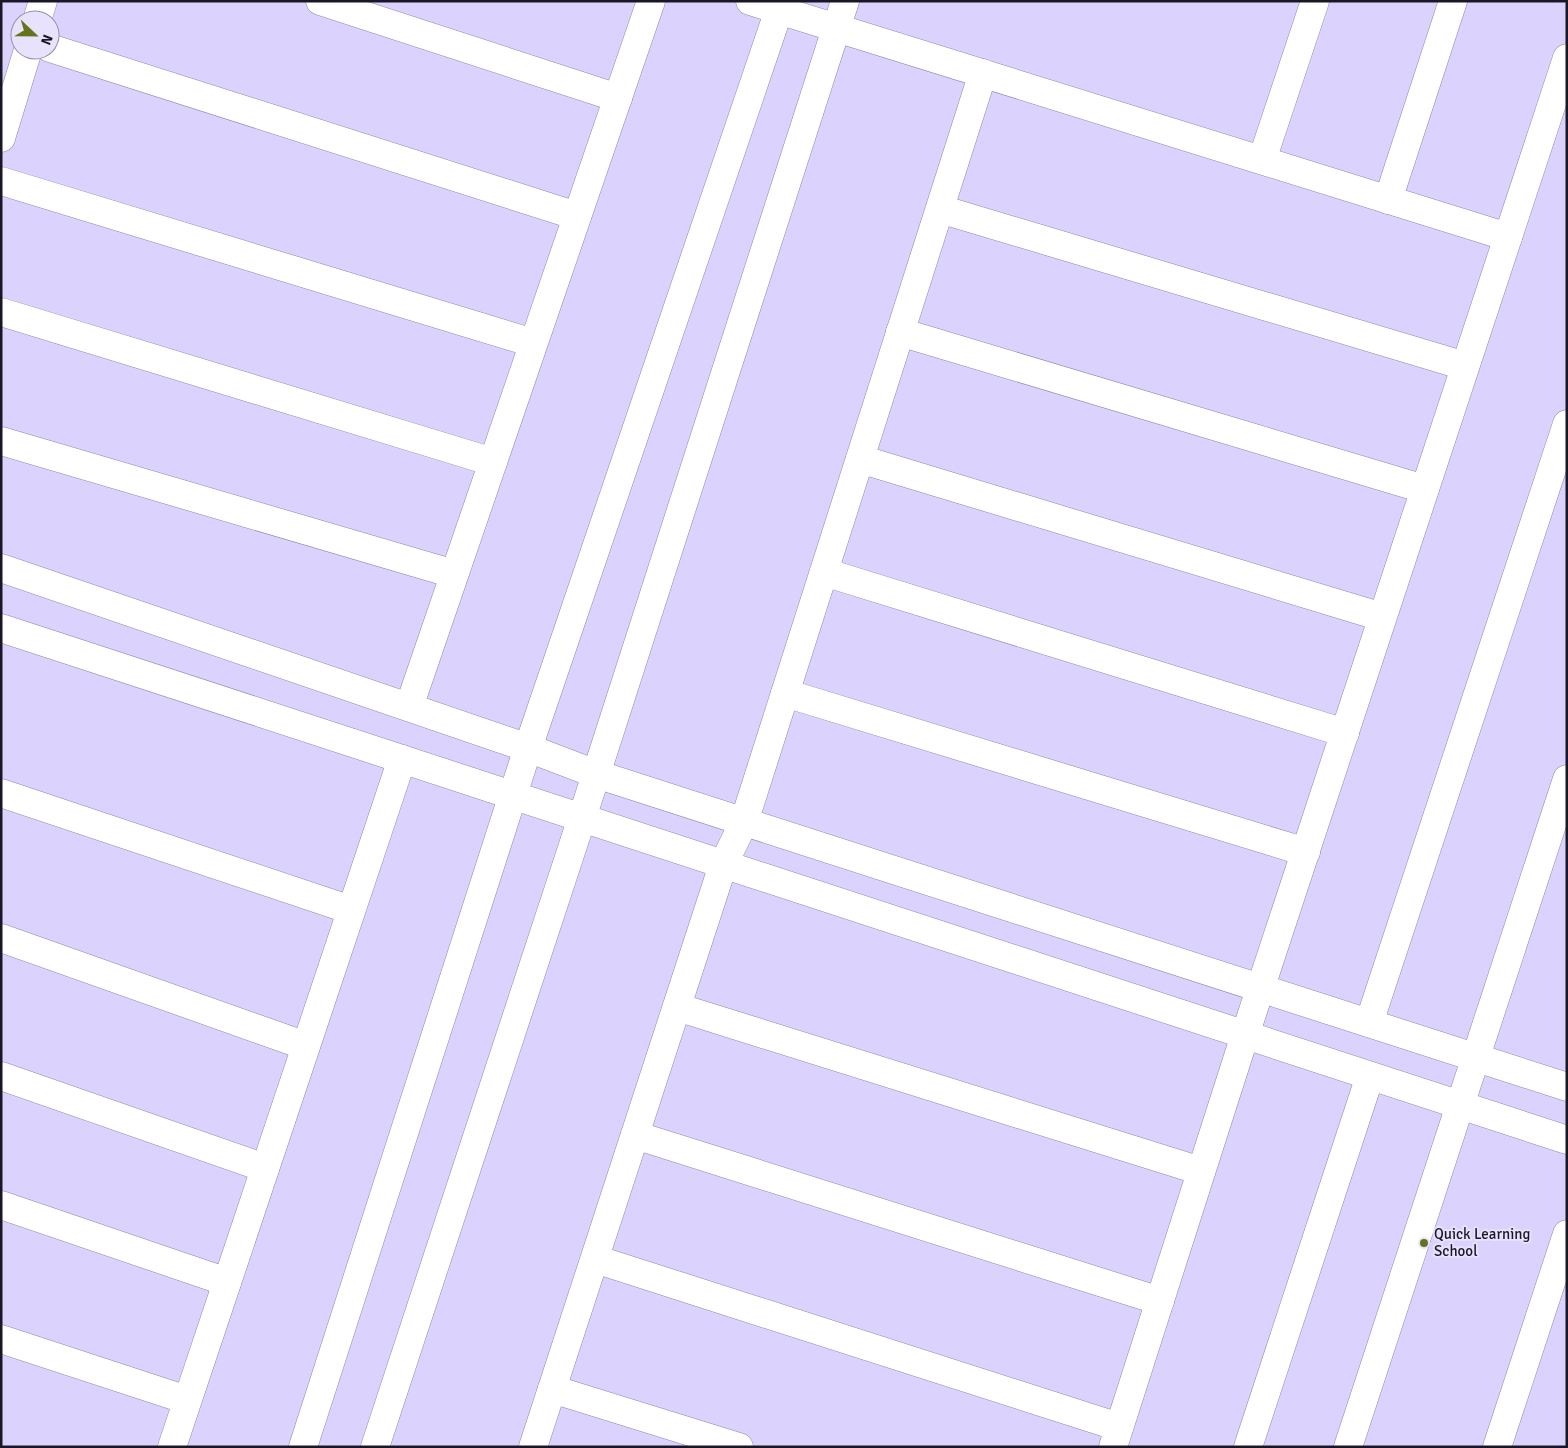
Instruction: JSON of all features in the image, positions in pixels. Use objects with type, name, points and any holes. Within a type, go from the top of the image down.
[{"type":"street","points":[[320,1],[618,98]]},
{"type":"street","points":[[409,707],[651,1]]},
{"type":"street","points":[[750,1],[781,6],[837,28],[1508,237]]},
{"type":"street","points":[[375,1447],[582,818],[845,1]]},
{"type":"street","points":[[1262,160],[1316,1]]},
{"type":"street","points":[[1388,200],[1453,1]]},
{"type":"street","points":[[303,1447],[512,796],[781,6]]},
{"type":"street","points":[[60,51],[577,216]]},
{"type":"street","points":[[595,1259],[1116,1437],[1245,1035],[1424,489],[1508,237],[1560,102],[1567,58]]},
{"type":"street","points":[[1,138],[25,60]]},
{"type":"street","points":[[533,1447],[676,1007],[724,865],[744,822],[983,74]]},
{"type":"street","points":[[1,180],[533,343]]},
{"type":"street","points":[[940,209],[1465,366]]},
{"type":"street","points":[[1,312],[493,462]]},
{"type":"street","points":[[900,332],[1424,489]]},
{"type":"street","points":[[1369,1023],[1567,424]]},
{"type":"street","points":[[1,440],[454,574]]},
{"type":"street","points":[[860,459],[1382,617]]},
{"type":"street","points":[[1,568],[528,748],[596,774],[1567,1087]]},
{"type":"street","points":[[824,572],[1345,733]]},
{"type":"street","points":[[1,628],[1567,1140]]},
{"type":"street","points":[[785,693],[1306,852]]},
{"type":"street","points":[[172,1447],[402,759]]},
{"type":"street","points":[[1348,1447],[1567,779]]},
{"type":"street","points":[[1,793],[351,910]]},
{"type":"street","points":[[1,938],[306,1046]]},
{"type":"street","points":[[676,1007],[1201,1171]]},
{"type":"street","points":[[1,1076],[265,1168]]},
{"type":"street","points":[[1248,1447],[1370,1076]]},
{"type":"street","points":[[635,1135],[1160,1301]]},
{"type":"street","points":[[1,1205],[227,1282]]},
{"type":"street","points":[[1498,1447],[1567,1234]]},
{"type":"street","points":[[1,1339],[187,1400]]},
{"type":"street","points":[[552,1389],[739,1447]]},
{"type":"place","name":"Quick Learning School","points":[[1424,1243]]}]
